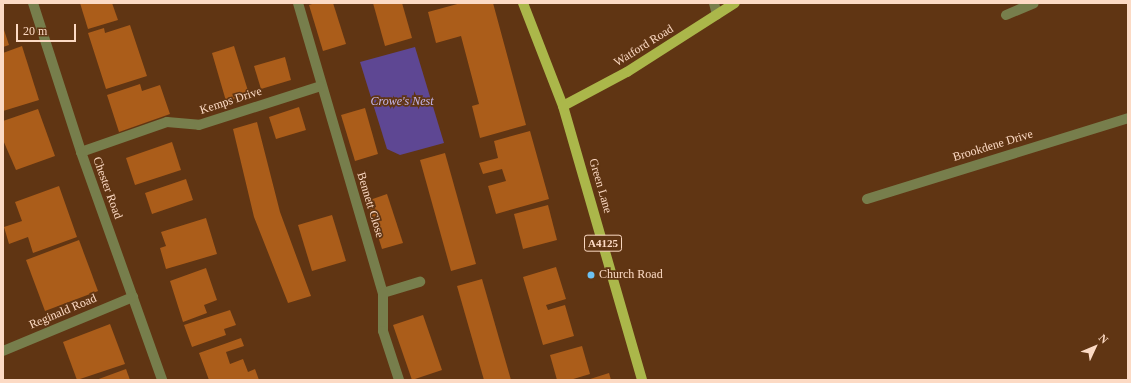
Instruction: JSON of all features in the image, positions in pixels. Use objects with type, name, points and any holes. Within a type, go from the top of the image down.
[{"type":"main road","name":"Green Lane","points":[[523,3],[563,106],[642,380]]},
{"type":"main road","name":"Watford Road","points":[[563,106],[627,72],[735,3]]},
{"type":"street","name":"Chester Road","points":[[33,3],[81,152],[162,380]]},
{"type":"street","name":"Bennett Close","points":[[298,3],[321,86],[383,293],[383,331],[399,380]]},
{"type":"street","points":[[714,3],[718,15]]},
{"type":"street","points":[[1006,15],[1034,3]]},
{"type":"street","name":"Kemps Drive","points":[[81,152],[168,122],[199,125],[321,86]]},
{"type":"street","name":"Brookdene Drive","points":[[867,199],[1128,118]]},
{"type":"street","points":[[383,293],[420,282]]},
{"type":"street","name":"Reginald Road","points":[[3,351],[132,297]]},
{"type":"green space","name":"Crowe's Nest","points":[[415,47],[444,143],[400,155],[387,149],[360,62]]},
{"type":"building","points":[[80,3],[112,3],[118,20],[88,29]]},
{"type":"building","points":[[315,3],[333,3],[346,44],[323,51],[309,5]]},
{"type":"building","points":[[373,3],[402,3],[412,38],[385,46]]},
{"type":"building","points":[[461,3],[493,3],[526,125],[480,138],[472,106],[479,104],[461,36],[436,43],[428,12]]},
{"type":"building","points":[[130,25],[147,76],[106,89],[88,33],[104,28],[105,33]]},
{"type":"building","points":[[3,27],[9,45],[3,47]]},
{"type":"building","points":[[22,46],[39,100],[3,111],[3,53]]},
{"type":"building","points":[[234,46],[249,94],[226,101],[212,53]]},
{"type":"building","points":[[285,57],[291,80],[261,89],[254,66]]},
{"type":"building","points":[[140,84],[142,91],[160,85],[170,114],[119,132],[107,95]]},
{"type":"building","points":[[299,107],[306,130],[276,139],[269,117]]},
{"type":"building","points":[[365,108],[378,154],[355,161],[341,115]]},
{"type":"building","points":[[38,109],[55,156],[16,170],[3,140],[3,121]]},
{"type":"building","points":[[257,122],[280,212],[311,296],[288,303],[254,217],[233,129]]},
{"type":"building","points":[[530,131],[549,199],[496,214],[488,186],[506,181],[502,169],[483,174],[479,163],[498,158],[494,141]]},
{"type":"building","points":[[172,142],[181,170],[135,185],[126,158]]},
{"type":"building","points":[[445,153],[476,264],[451,271],[420,160]]},
{"type":"building","points":[[186,179],[193,200],[152,214],[145,193]]},
{"type":"building","points":[[59,186],[77,237],[33,253],[28,237],[9,244],[4,227],[22,221],[15,202]]},
{"type":"building","points":[[387,194],[403,243],[382,249],[367,201]]},
{"type":"building","points":[[548,205],[557,240],[523,249],[514,214]]},
{"type":"building","points":[[332,215],[346,261],[312,271],[298,225]]},
{"type":"building","points":[[206,218],[217,254],[166,269],[160,248],[166,246],[161,232]]},
{"type":"building","points":[[79,240],[98,291],[45,311],[26,260]]},
{"type":"building","points":[[556,267],[566,299],[546,305],[548,310],[565,305],[574,336],[543,345],[523,277]]},
{"type":"building","points":[[206,268],[217,300],[204,305],[207,313],[183,322],[170,281]]},
{"type":"building","points":[[482,279],[511,380],[484,380],[457,286]]},
{"type":"building","points":[[230,310],[236,325],[224,329],[226,335],[192,347],[184,325]]},
{"type":"building","points":[[423,315],[442,370],[412,380],[393,325]]},
{"type":"building","points":[[110,324],[125,364],[77,380],[63,342]]},
{"type":"building","points":[[241,338],[244,346],[226,352],[230,364],[243,359],[248,372],[255,369],[259,380],[209,380],[199,353]]},
{"type":"building","points":[[582,346],[590,374],[570,380],[557,380],[550,355]]},
{"type":"building","points":[[126,369],[130,380],[96,380]]},
{"type":"building","points":[[609,373],[611,380],[587,380]]},
{"type":"place","name":"Church Road","points":[[591,275]]}]
